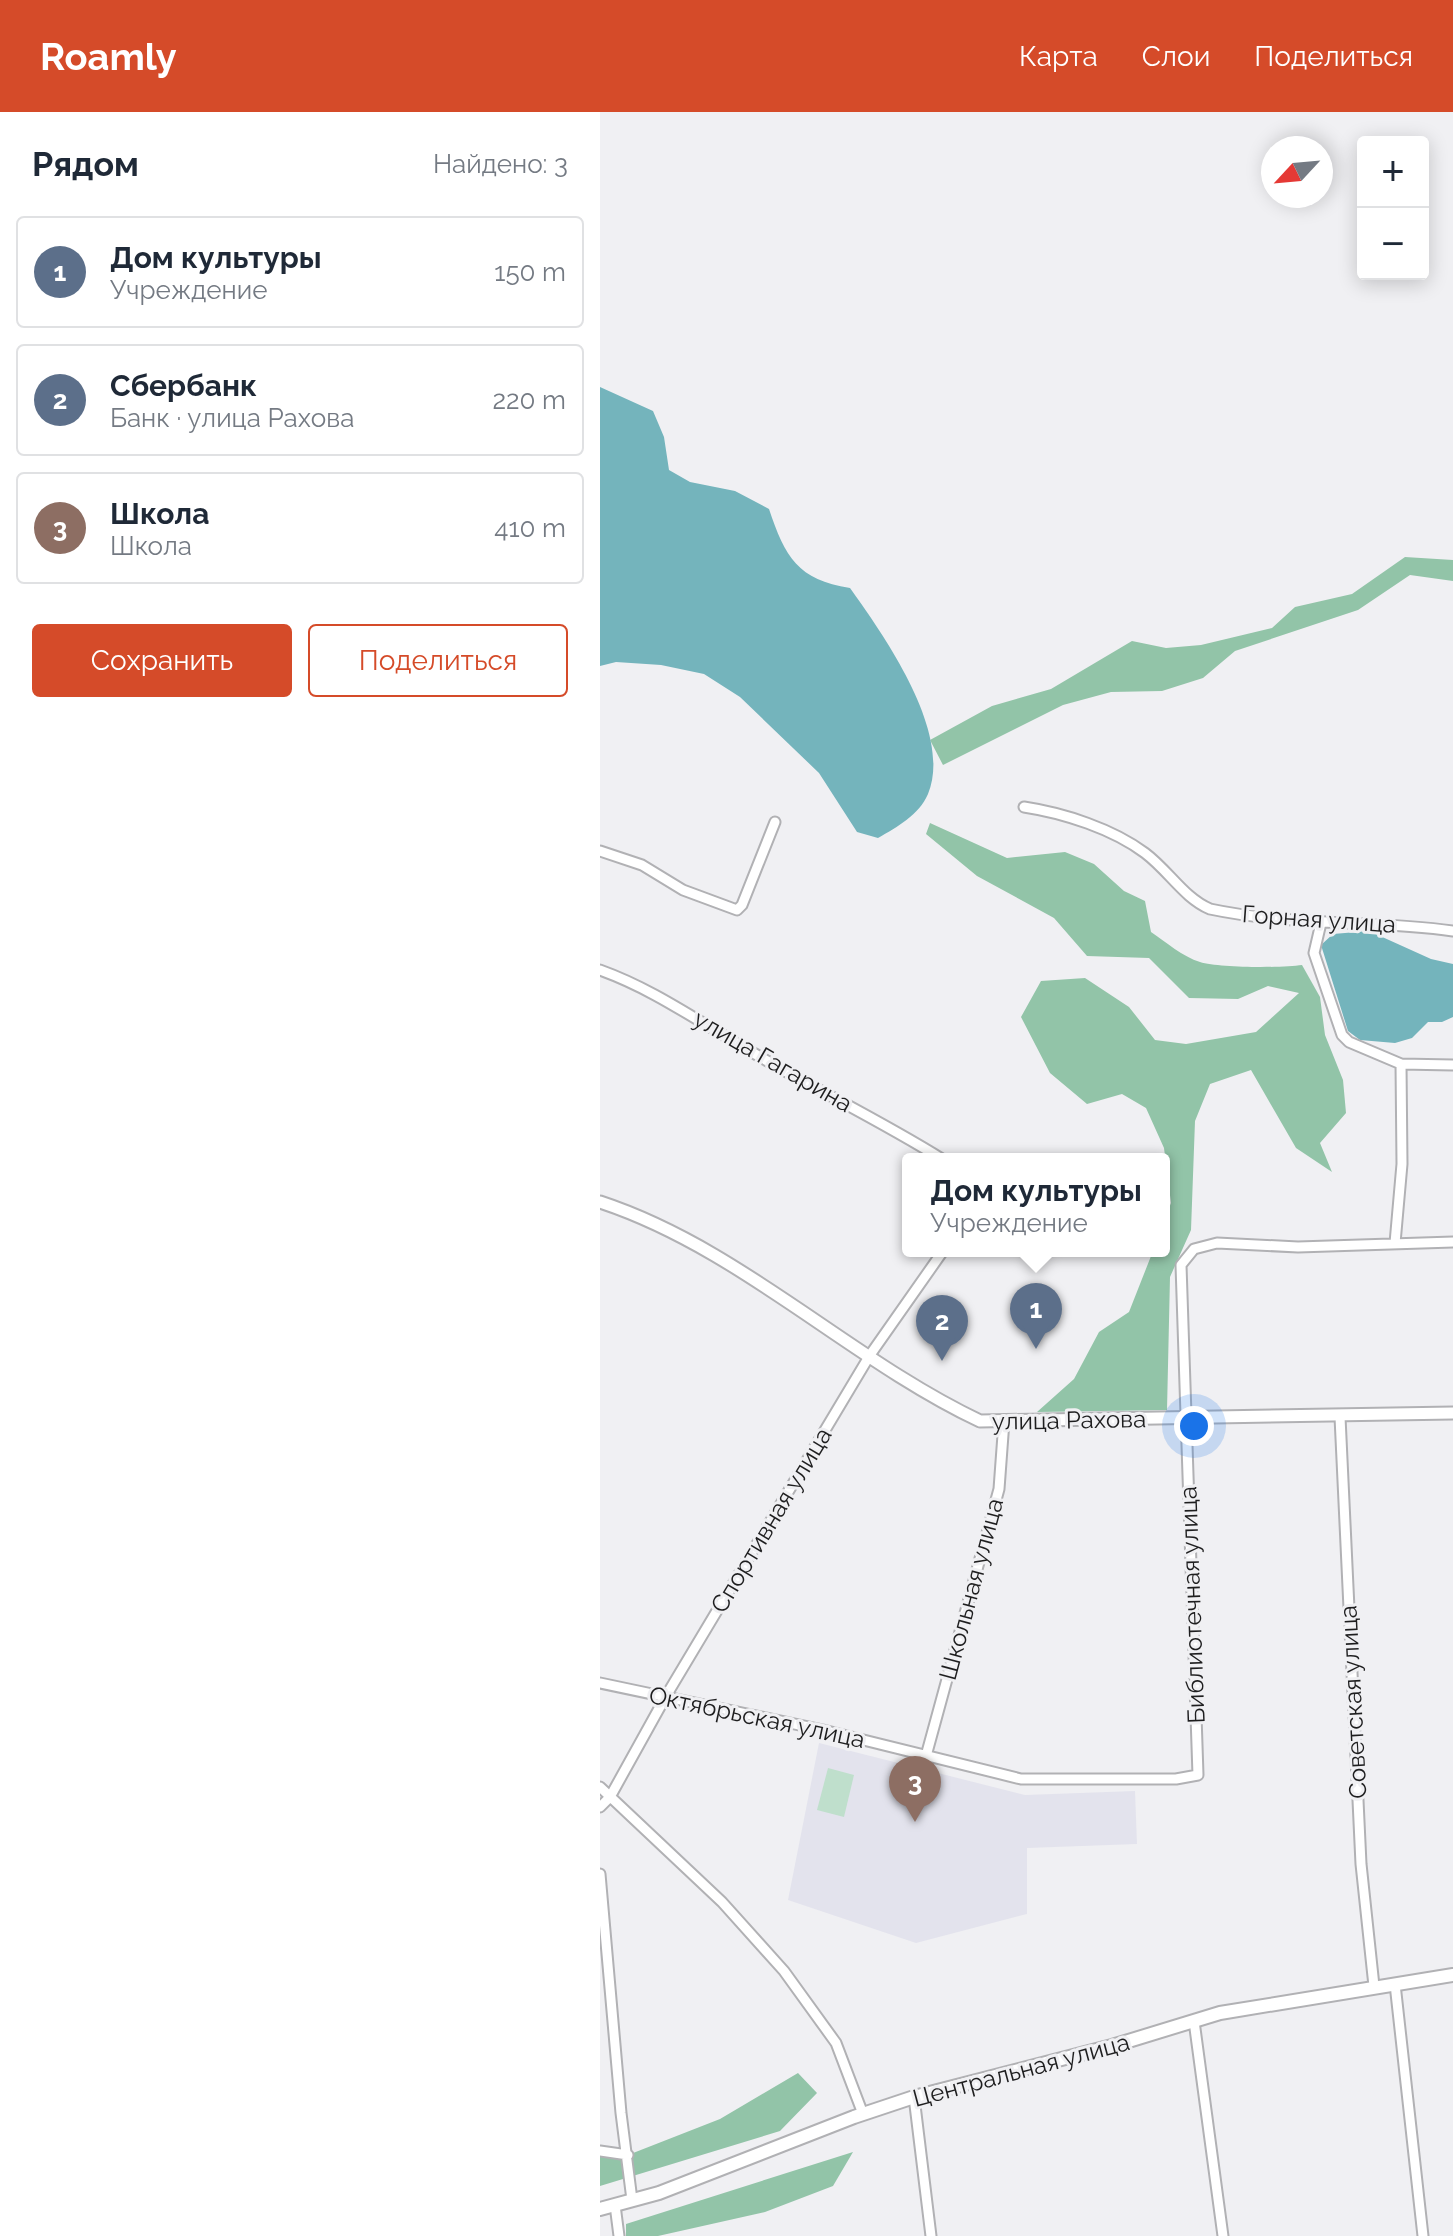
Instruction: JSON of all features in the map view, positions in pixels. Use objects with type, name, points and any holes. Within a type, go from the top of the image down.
[{"type":"main road","name":"Центральная улица","points":[[600,2209],[696,2180],[914,2097],[1253,2006],[1453,1975]]},
{"type":"street","name":"Горная улица","points":[[1024,807],[1075,820],[1125,841],[1146,854],[1194,902],[1210,909],[1321,923],[1397,923],[1453,931]]},
{"type":"street","points":[[600,851],[642,865],[683,890],[737,910],[742,905],[775,822]]},
{"type":"street","points":[[1321,923],[1314,953],[1342,1035],[1349,1042],[1401,1064],[1453,1065]]},
{"type":"street","name":"улица Гагарина","points":[[600,970],[631,982],[686,1011],[746,1050],[931,1153]]},
{"type":"street","points":[[1401,1064],[1402,1164],[1395,1243],[1453,1242]]},
{"type":"street","name":"улица Рахова","points":[[600,1202],[628,1211],[694,1244],[870,1355],[932,1398],[980,1421],[1453,1413]]},
{"type":"street","name":"Библиотечная улица","points":[[1198,1775],[1181,1265],[1194,1249],[1217,1243],[1298,1247],[1395,1243]]},
{"type":"street","name":"Спортивная улица","points":[[600,1807],[610,1797],[666,1696],[870,1355],[939,1257]]},
{"type":"street","name":"Советская улица","points":[[1340,1417],[1361,1864],[1374,1986]]},
{"type":"street","name":"Школьная улица","points":[[926,1756],[999,1489],[1004,1421]]},
{"type":"street","name":"Октябрьская улица","points":[[600,1683],[1021,1779],[1176,1779],[1198,1775]]},
{"type":"street","points":[[600,1787],[722,1902],[784,1971],[836,2043],[863,2114]]},
{"type":"street","points":[[600,1874],[632,2200]]},
{"type":"street","points":[[1395,1984],[1423,2236]]},
{"type":"street","points":[[600,2011],[612,2011]]},
{"type":"street","points":[[1194,2021],[1223,2236]]},
{"type":"street","points":[[914,2097],[931,2236]]},
{"type":"street","points":[[600,2151],[628,2155]]},
{"type":"street","points":[[615,2205],[619,2236]]},
{"type":"shaded area","points":[[819,1743],[1025,1795],[1135,1791],[1137,1844],[1027,1848],[1027,1914],[916,1943],[788,1900]]},
{"type":"green space","points":[[1405,557],[1453,560],[1453,581],[1410,575],[1358,610],[1235,651],[1203,678],[1162,691],[1111,692],[1063,705],[943,765],[930,740],[992,706],[1051,689],[1132,641],[1166,648],[1201,645],[1272,628],[1295,607],[1352,594]]},
{"type":"green space","points":[[930,823],[1007,858],[1065,852],[1094,864],[1124,891],[1145,901],[1151,932],[1181,953],[1200,962],[1221,965],[1302,965],[1320,997],[1325,1035],[1343,1080],[1346,1113],[1320,1143],[1332,1172],[1296,1148],[1251,1070],[1210,1084],[1195,1121],[1191,1230],[1170,1277],[1167,1410],[1037,1412],[1074,1379],[1099,1332],[1129,1312],[1151,1257],[1170,1257],[1170,1153],[1165,1153],[1146,1108],[1122,1094],[1087,1104],[1050,1073],[1021,1017],[1041,981],[1085,978],[1129,1007],[1155,1040],[1186,1044],[1256,1032],[1299,993],[1268,986],[1238,999],[1189,998],[1149,958],[1087,956],[1054,918],[977,876],[926,834]]},
{"type":"green space","points":[[828,1768],[854,1775],[844,1817],[817,1810]]},
{"type":"green space","points":[[798,2073],[817,2093],[780,2131],[600,2186],[600,2151],[628,2155],[720,2119]]},
{"type":"green space","points":[[853,2152],[833,2186],[765,2212],[658,2236],[626,2236],[626,2224]]},
{"type":"water","points":[[600,387],[653,411],[664,437],[669,470],[690,482],[735,491],[769,509],[781,540],[796,564],[818,579],[850,588],[864,608],[912,686],[931,743],[933,770],[928,794],[919,808],[900,825],[878,838],[857,832],[819,773],[740,697],[704,674],[661,665],[616,662],[600,666]]},
{"type":"water","points":[[1369,931],[1431,959],[1453,964],[1453,1017],[1442,1022],[1428,1022],[1412,1038],[1395,1043],[1360,1040],[1348,1031],[1321,945],[1333,934]]},
{"type":"place","name":"Дом культуры","points":[[1036,1349]]},
{"type":"place","name":"Сбербанк","points":[[942,1361]]},
{"type":"place","name":"Школа","points":[[915,1822]]}]
